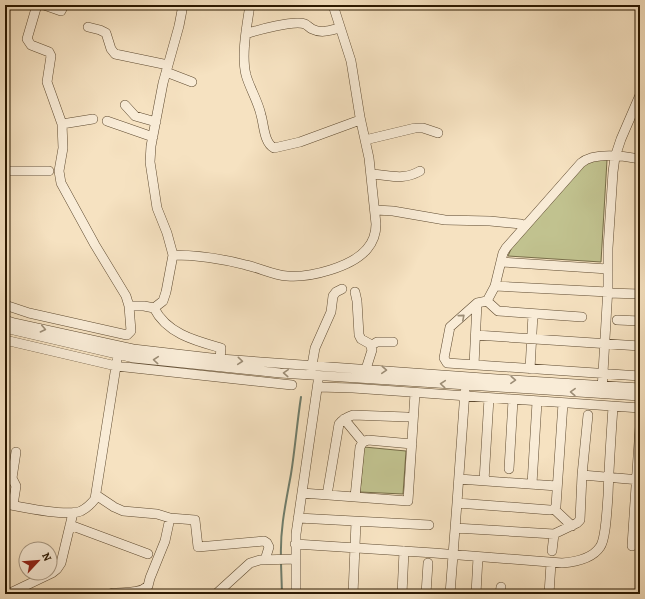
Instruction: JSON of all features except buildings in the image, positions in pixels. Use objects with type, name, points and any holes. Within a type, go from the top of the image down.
[{"type":"street","points":[[5,305],[29,313],[127,335],[131,331],[129,306],[126,296],[95,245],[62,184],[59,171],[63,148],[62,124],[47,82],[51,54],[31,45],[27,40],[37,5]]},
{"type":"street","points":[[44,5],[61,11],[64,5]]},
{"type":"street","points":[[129,306],[154,308],[163,301],[173,255],[167,233],[157,208],[150,162],[153,137],[167,69],[179,26],[183,5]]},
{"type":"street","points":[[250,5],[245,39],[246,73],[262,115],[266,137],[272,147],[274,148],[300,142],[360,120]]},
{"type":"street","points":[[173,255],[189,255],[246,265],[285,276],[299,277],[335,268],[347,262],[366,250],[373,240],[376,232],[376,210],[365,140],[360,120],[352,61],[333,5]]},
{"type":"street","points":[[246,34],[281,24],[304,24],[313,30],[323,32],[340,28]]},
{"type":"street","points":[[88,27],[100,30],[106,34],[110,49],[115,54],[167,69],[192,82]]},
{"type":"street","points":[[602,389],[608,293],[609,240],[615,157],[640,95]]},
{"type":"street","points":[[125,105],[135,116],[156,122]]},
{"type":"street","points":[[62,124],[93,119]]},
{"type":"street","points":[[107,121],[153,137]]},
{"type":"street","points":[[365,140],[415,128],[423,128],[438,133]]},
{"type":"street","points":[[640,160],[628,157],[594,157],[586,159],[506,248],[503,253],[495,286],[482,302],[450,327],[444,358],[447,363],[640,376]]},
{"type":"street","points":[[5,171],[49,172]]},
{"type":"street","points":[[371,174],[402,178],[420,171]]},
{"type":"street","points":[[376,210],[400,212],[445,220],[490,221],[522,224],[525,226]]},
{"type":"street","points":[[501,262],[608,269]]},
{"type":"street","points":[[495,286],[640,294]]},
{"type":"street","points":[[296,594],[293,559],[318,387],[316,371],[317,341],[331,312],[333,296],[336,292],[342,289]]},
{"type":"street","points":[[355,292],[359,335],[361,339],[372,345]]},
{"type":"street","points":[[482,302],[498,311],[582,317]]},
{"type":"street","points":[[474,365],[476,335],[482,302]]},
{"type":"street","points":[[154,308],[158,316],[172,329],[190,338],[221,348],[220,359]]},
{"type":"street","points":[[530,369],[533,314]]},
{"type":"street","points":[[5,320],[119,350],[134,358],[273,372],[366,369],[602,389],[640,396]]},
{"type":"street","points":[[617,320],[640,321]]},
{"type":"street","points":[[5,328],[119,350],[133,349],[316,371],[465,386],[602,389],[640,388]]},
{"type":"street","points":[[476,335],[604,345],[640,346]]},
{"type":"street","points":[[5,340],[116,366],[292,385]]},
{"type":"street","points":[[372,345],[377,342],[393,342]]},
{"type":"street","points":[[366,369],[372,350],[372,345]]},
{"type":"street","points":[[16,452],[12,478],[16,486],[9,505],[73,513],[86,508],[91,504],[96,495],[119,350]]},
{"type":"street","points":[[450,594],[465,386]]},
{"type":"street","points":[[318,387],[640,408]]},
{"type":"street","points":[[302,493],[408,501],[415,393]]},
{"type":"street","points":[[484,481],[489,398]]},
{"type":"street","points":[[509,470],[513,400]]},
{"type":"street","points":[[532,484],[537,402]]},
{"type":"street","points":[[554,509],[556,506],[563,403]]},
{"type":"street","points":[[295,544],[453,554],[562,564],[582,560],[597,551],[602,546],[606,516],[613,406]]},
{"type":"street","points":[[455,528],[554,534],[572,526],[580,520],[582,475],[588,415]]},
{"type":"street","points":[[327,495],[339,424],[344,419],[354,416],[407,417]]},
{"type":"street","points":[[344,419],[363,442]]},
{"type":"street","points":[[632,546],[639,479],[640,427]]},
{"type":"street","points":[[355,497],[360,447],[363,442],[368,440],[412,444]]},
{"type":"street","points":[[582,475],[639,479]]},
{"type":"street","points":[[459,479],[557,486]]},
{"type":"street","points":[[96,495],[123,511],[157,514],[170,518],[195,520],[198,547],[264,541],[269,547],[267,560]]},
{"type":"street","points":[[457,503],[550,510],[554,509]]},
{"type":"street","points":[[554,509],[572,526]]},
{"type":"street","points":[[8,594],[52,573],[57,569],[61,563],[73,513]]},
{"type":"street","points":[[110,594],[137,592],[144,589],[150,590],[150,578],[165,541],[170,518]]},
{"type":"street","points":[[298,518],[429,525]]},
{"type":"street","points":[[353,594],[356,522]]},
{"type":"street","points":[[70,525],[148,554]]},
{"type":"street","points":[[552,551],[554,534]]},
{"type":"street","points":[[402,594],[404,551]]},
{"type":"street","points":[[476,594],[478,556]]},
{"type":"street","points":[[216,594],[250,563],[267,560],[293,559]]},
{"type":"street","points":[[549,594],[551,563]]},
{"type":"street","points":[[426,594],[428,564]]},
{"type":"street","points":[[177,594],[200,594]]},
{"type":"green space","points":[[592,159],[607,160],[601,262],[508,256],[512,247],[585,162]]},
{"type":"green space","points":[[364,447],[406,451],[403,494],[360,492]]},
{"type":"waterway","points":[[281,557],[282,525],[301,397]]},
{"type":"waterway","points":[[281,563],[282,594]]}]
